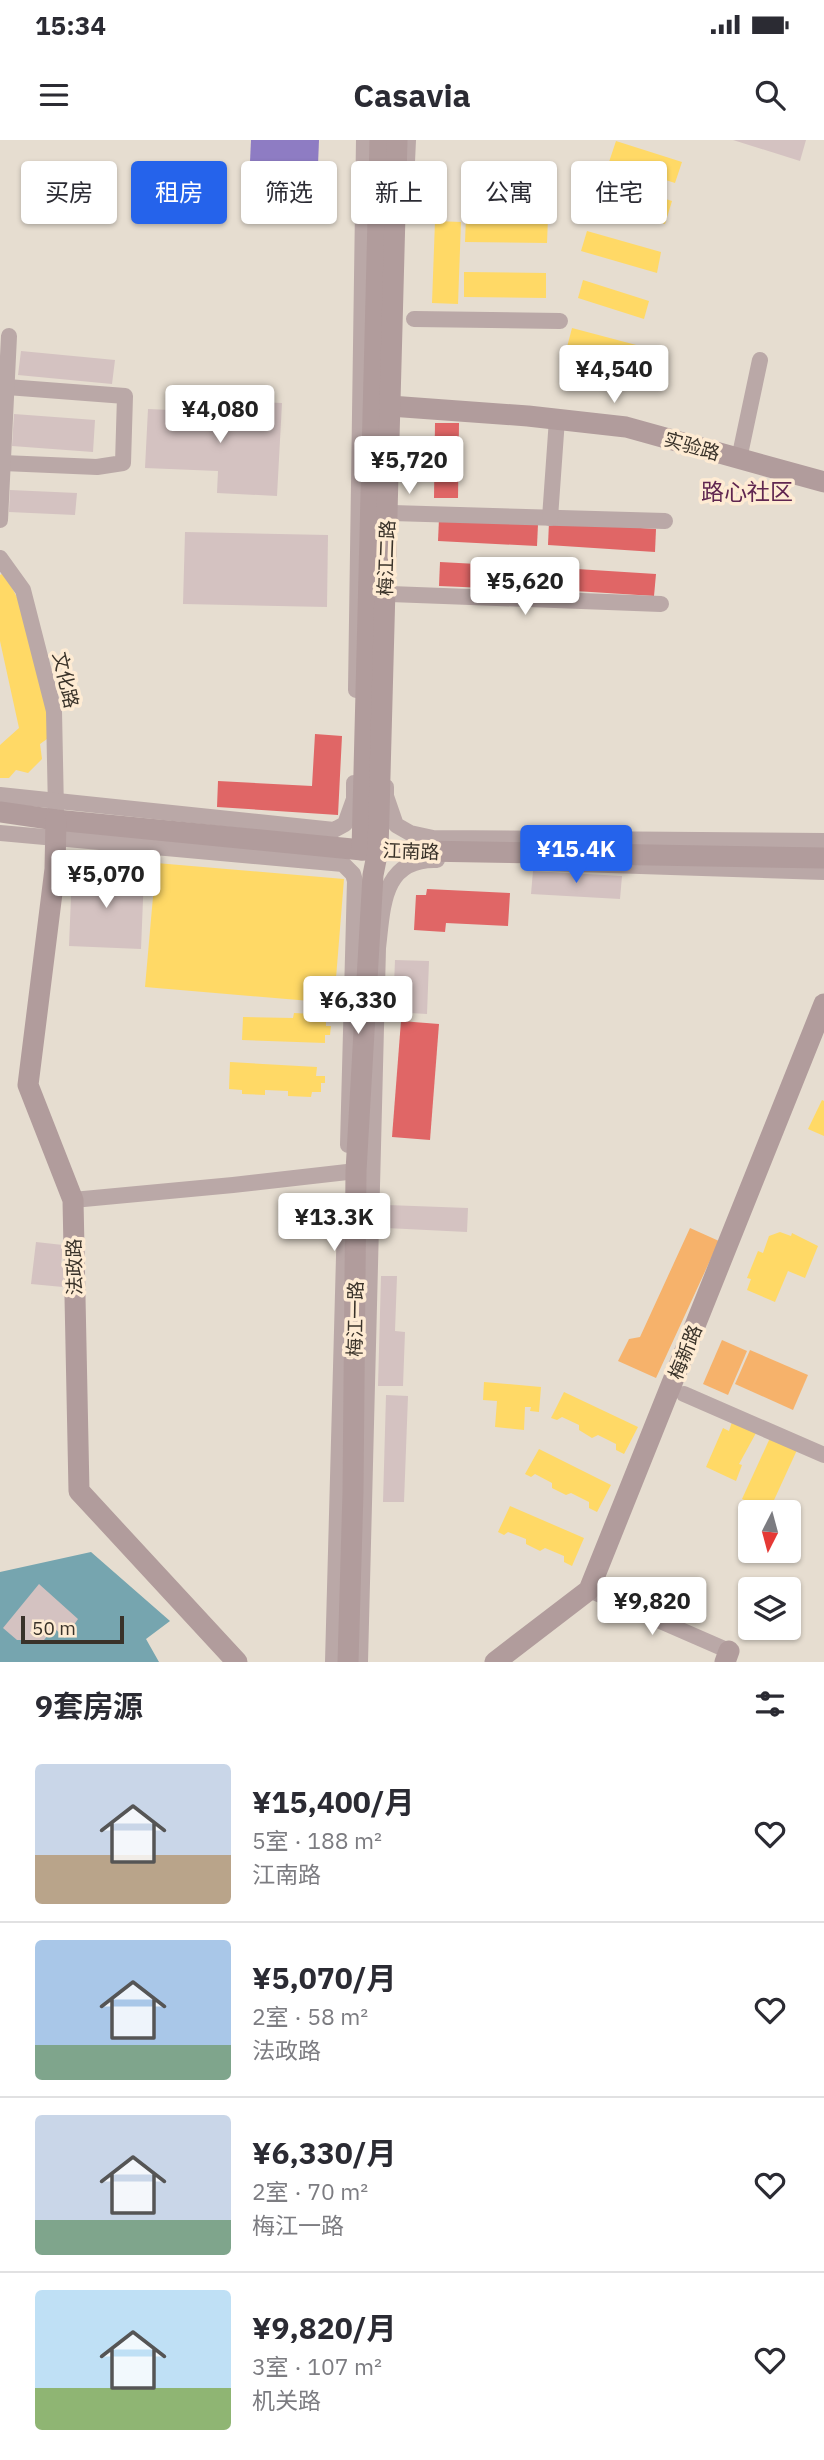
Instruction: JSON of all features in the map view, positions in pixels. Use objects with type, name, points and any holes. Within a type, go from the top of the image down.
[{"type":"main road","name":"梅江二路","points":[[370,850],[380,140]]},
{"type":"main road","name":"梅江二路","points":[[370,850],[390,406],[397,140]]},
{"type":"main road","name":"实验路","points":[[390,406],[626,427],[824,482]]},
{"type":"main road","name":"江南路","points":[[0,812],[56,820],[370,850],[824,858]]},
{"type":"main road","name":"法政路","points":[[56,820],[55,869],[28,1085],[73,1200],[79,1491],[237,1662]]},
{"type":"main road","name":"梅江一路","points":[[348,1662],[353,1492],[351,1171],[373,875],[370,850]]},
{"type":"main road","name":"梅新路","points":[[589,1590],[824,1004]]},
{"type":"main road","points":[[495,1662],[589,1590]]},
{"type":"street","points":[[0,833],[56,820],[334,830],[345,824],[354,799],[364,140]]},
{"type":"street","points":[[408,140],[386,796],[396,825],[433,838],[824,841]]},
{"type":"street","points":[[414,320],[560,321]]},
{"type":"street","points":[[0,520],[9,336]]},
{"type":"street","points":[[739,459],[760,360]]},
{"type":"street","points":[[3,463],[97,467],[123,463],[125,396],[7,387]]},
{"type":"street","points":[[550,517],[557,419]]},
{"type":"street","points":[[391,513],[665,521]]},
{"type":"street","name":"文化路","points":[[0,558],[23,590],[54,711],[56,820]]},
{"type":"street","points":[[390,594],[661,604]]},
{"type":"street","points":[[0,795],[56,820],[344,864],[355,881],[351,1171],[333,1662]]},
{"type":"street","points":[[360,1662],[378,948],[385,894],[403,868],[420,859],[824,872]]},
{"type":"street","points":[[73,1200],[351,1171]]},
{"type":"street","points":[[684,1395],[824,1455]]},
{"type":"street","points":[[589,1590],[727,1656]]},
{"type":"building: 住宅","points":[[616,141],[682,162],[675,183],[667,180],[667,161],[609,161]]},
{"type":"building: 住宅","points":[[667,199],[672,201],[667,217]]},
{"type":"building: 住宅","points":[[461,222],[458,304],[432,303],[435,224]]},
{"type":"building: 住宅","points":[[466,224],[548,224],[547,243],[465,242]]},
{"type":"building: 住宅","points":[[587,231],[661,252],[657,273],[581,251]]},
{"type":"building: 住宅","points":[[464,272],[546,273],[546,298],[464,297]]},
{"type":"building: 住宅","points":[[583,280],[649,301],[644,319],[578,298]]},
{"type":"building: 住宅","points":[[572,328],[640,346],[636,365],[567,347]]},
{"type":"building: 住宅","points":[[4,573],[20,603],[20,611],[24,611],[48,706],[47,739],[40,744],[42,759],[28,773],[16,770],[9,778],[0,778],[0,745],[19,728],[0,641],[0,575]]},
{"type":"building: 住宅","points":[[156,863],[344,879],[334,1003],[145,987]]},
{"type":"building: 住宅","points":[[294,1013],[313,1014],[313,1018],[326,1019],[326,1026],[331,1026],[330,1035],[325,1035],[325,1043],[242,1040],[243,1017],[293,1018]]},
{"type":"building: 住宅","points":[[230,1062],[317,1067],[316,1076],[325,1076],[325,1083],[321,1083],[321,1092],[312,1092],[311,1097],[288,1096],[288,1091],[265,1090],[265,1095],[242,1094],[242,1090],[229,1089]]},
{"type":"building: 住宅","points":[[822,1100],[824,1101],[824,1136],[808,1129]]},
{"type":"building: 住宅","points":[[780,1232],[791,1236],[792,1233],[818,1246],[805,1278],[788,1271],[775,1302],[747,1290],[751,1279],[747,1278],[758,1251],[763,1253],[769,1236]]},
{"type":"building: 住宅","points":[[484,1382],[541,1387],[539,1412],[525,1407],[524,1430],[495,1427],[497,1401],[483,1400]]},
{"type":"building: 住宅","points":[[564,1392],[638,1427],[624,1454],[616,1450],[616,1444],[598,1435],[592,1438],[579,1430],[579,1425],[562,1417],[557,1420],[551,1418]]},
{"type":"building: 住宅","points":[[732,1422],[756,1433],[739,1464],[742,1465],[736,1481],[706,1467],[723,1428],[729,1431]]},
{"type":"building: 住宅","points":[[770,1438],[797,1450],[774,1500],[742,1499]]},
{"type":"building: 住宅","points":[[539,1449],[611,1485],[597,1512],[589,1508],[589,1502],[552,1488],[552,1483],[535,1474],[531,1477],[525,1474]]},
{"type":"building: 住宅","points":[[510,1506],[584,1538],[572,1566],[564,1562],[564,1556],[545,1548],[540,1551],[526,1544],[526,1539],[508,1532],[504,1535],[498,1532]]},
{"type":"building: 商业","points":[[435,423],[459,423],[458,498],[434,498]]},
{"type":"building: 商业","points":[[439,519],[538,524],[537,546],[438,541]]},
{"type":"building: 商业","points":[[549,522],[656,529],[655,552],[548,545]]},
{"type":"building: 商业","points":[[440,562],[536,567],[535,590],[439,586]]},
{"type":"building: 商业","points":[[545,567],[656,574],[654,596],[544,589]]},
{"type":"building: 商业","points":[[315,734],[342,736],[338,815],[217,807],[218,781],[312,786]]},
{"type":"building: 商业","points":[[427,889],[510,893],[508,926],[446,923],[445,932],[414,930],[416,895],[426,895]]},
{"type":"building: 商业","points":[[401,1021],[439,1024],[430,1140],[392,1137]]},
{"type":"building: 办公","points":[[251,140],[319,140],[318,161],[250,161]]},
{"type":"building: 医疗","points":[[690,1228],[719,1241],[656,1378],[618,1361],[629,1339],[640,1337]]},
{"type":"building: 医疗","points":[[722,1340],[747,1351],[728,1395],[703,1384]]},
{"type":"building: 医疗","points":[[750,1350],[808,1375],[793,1410],[735,1384]]},
{"type":"building: 公共","points":[[91,1552],[170,1621],[146,1639],[159,1662],[0,1662],[0,1572]]},
{"type":"building: 其他","points":[[733,140],[806,140],[800,161]]},
{"type":"building: 其他","points":[[21,351],[115,360],[112,384],[18,375]]},
{"type":"building: 其他","points":[[239,401],[282,403],[277,496],[217,493],[218,471],[145,468],[148,409],[238,413]]},
{"type":"building: 其他","points":[[14,414],[95,420],[93,452],[12,446]]},
{"type":"building: 其他","points":[[10,490],[77,493],[75,515],[9,512]]},
{"type":"building: 其他","points":[[185,532],[328,535],[327,607],[183,604]]},
{"type":"building: 其他","points":[[533,871],[622,876],[620,899],[531,894]]},
{"type":"building: 其他","points":[[72,872],[144,875],[141,949],[69,946]]},
{"type":"building: 其他","points":[[395,960],[429,961],[427,1014],[393,1012]]},
{"type":"building: 其他","points":[[387,1205],[468,1208],[467,1232],[386,1228]]},
{"type":"building: 其他","points":[[36,1242],[63,1245],[63,1287],[31,1284]]},
{"type":"building: 其他","points":[[381,1276],[397,1276],[395,1331],[405,1332],[403,1386],[378,1386]]},
{"type":"building: 其他","points":[[386,1395],[408,1396],[404,1502],[383,1502]]},
{"type":"building: 其他","points":[[39,1584],[78,1619],[65,1638],[54,1628],[44,1640],[17,1640],[3,1628]]},
{"type":"district","name":"路心社区","points":[[747,492]]}]
